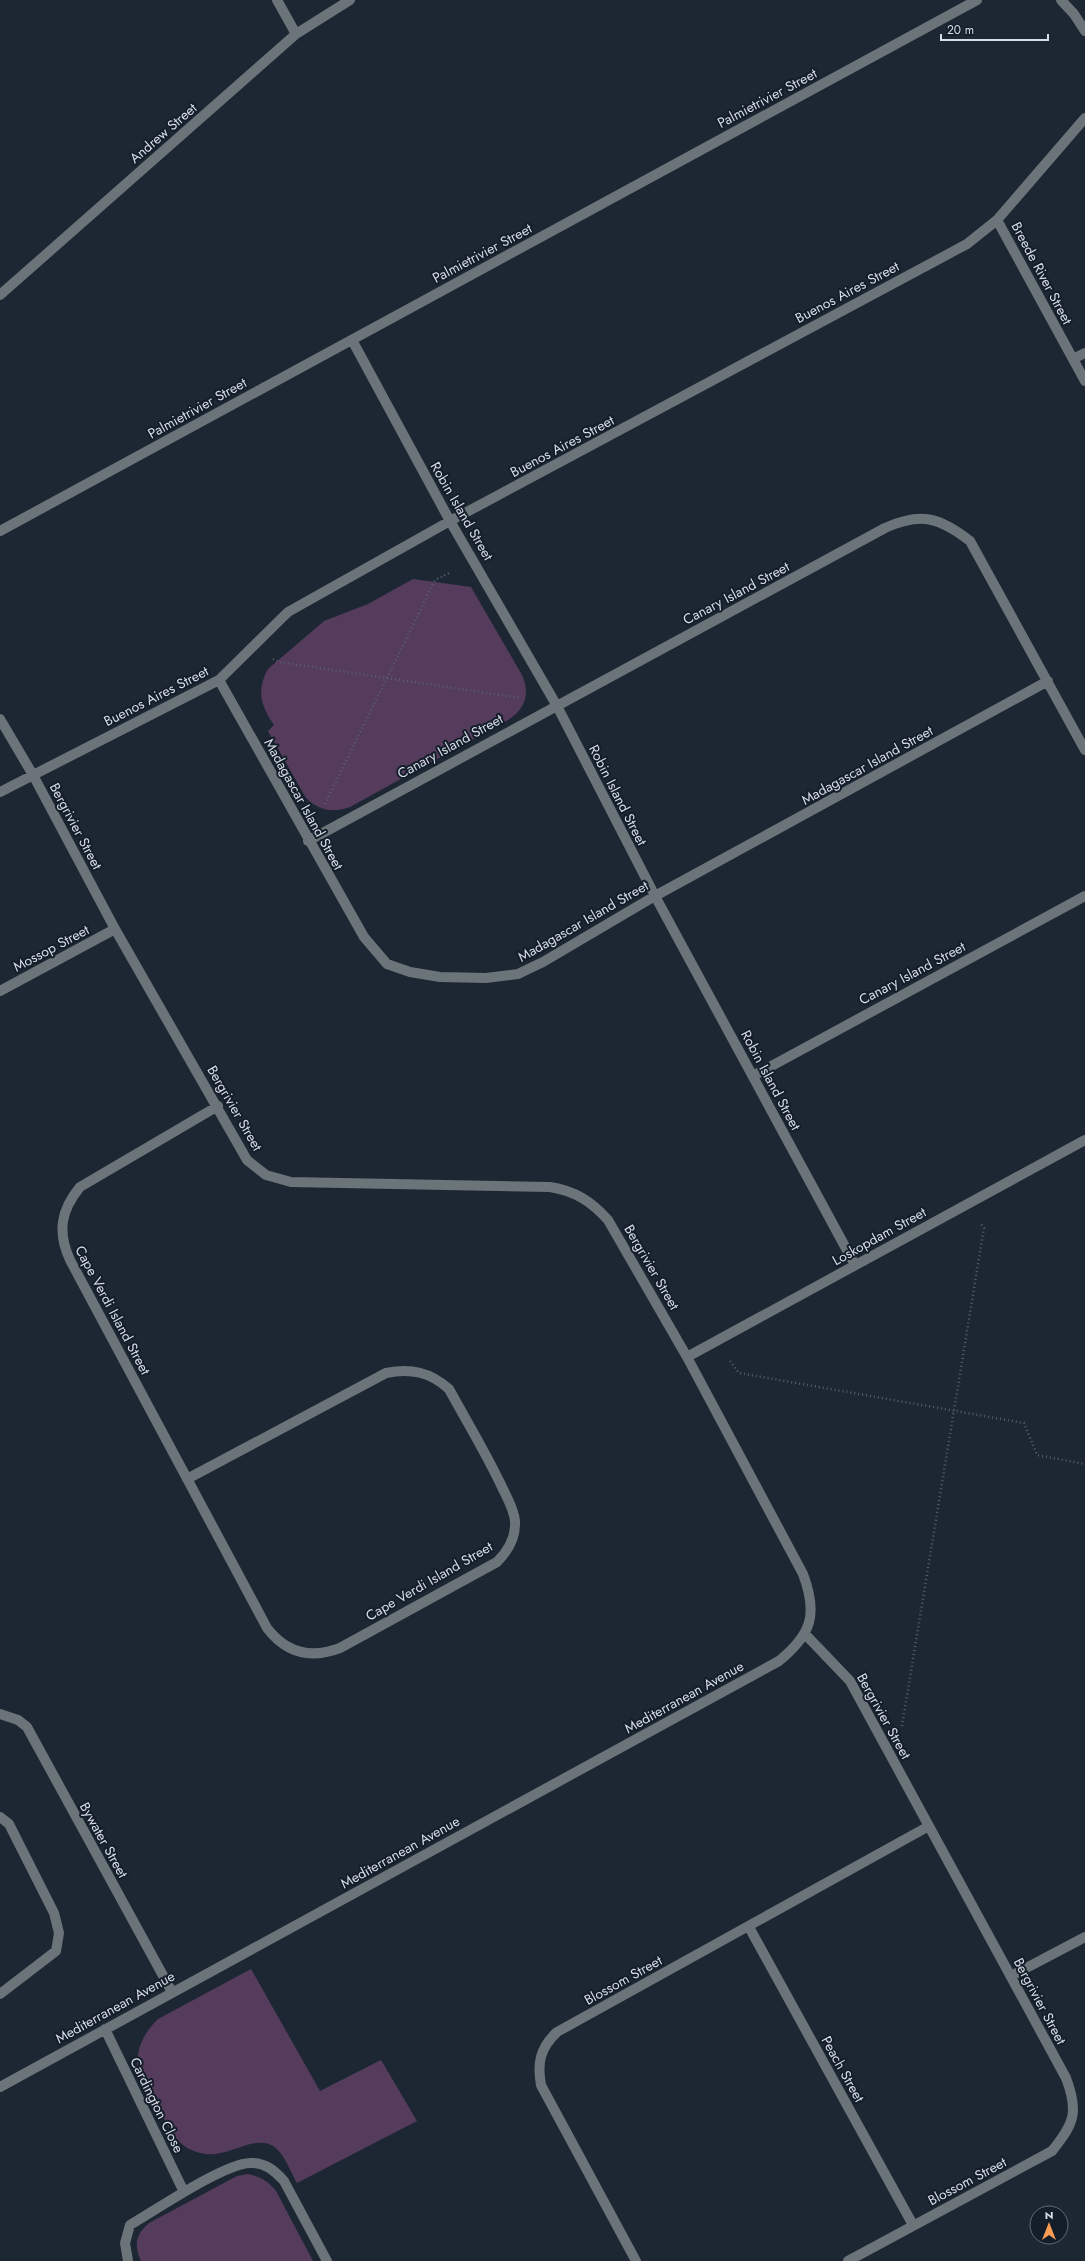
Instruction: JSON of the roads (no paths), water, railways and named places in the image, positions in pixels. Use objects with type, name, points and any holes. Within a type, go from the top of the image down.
[{"type":"street","points":[[277,0],[296,34]]},
{"type":"street","name":"Andrew Street","points":[[0,295],[296,34],[350,0]]},
{"type":"street","name":"Palmietrivier Street","points":[[0,531],[977,0]]},
{"type":"street","points":[[1061,0],[1074,14],[1085,31]]},
{"type":"street","name":"Buenos Aires Street","points":[[0,792],[219,680],[288,612],[450,522],[967,244],[997,220],[1085,118]]},
{"type":"street","name":"Breede River Street","points":[[997,220],[1085,381]]},
{"type":"street","name":"Robin Island Street","points":[[352,340],[450,522],[474,561],[556,706],[656,896],[855,1265]]},
{"type":"street","points":[[1073,359],[1085,353]]},
{"type":"street","name":"Canary Island Street","points":[[308,841],[531,718],[556,706],[885,528],[905,519],[926,519],[949,525],[970,540],[1085,750]]},
{"type":"street","name":"Madagascar Island Street","points":[[219,680],[308,841],[364,937],[387,964],[410,972],[440,977],[486,978],[518,974],[543,962],[656,896],[1048,681]]},
{"type":"street","name":"Bergrivier Street","points":[[0,719],[33,775],[115,929],[218,1106],[247,1160],[266,1175],[278,1180],[291,1182],[550,1187],[578,1195],[595,1205],[608,1220],[687,1357],[803,1574],[811,1603],[810,1619],[805,1634],[850,1681],[1066,2078],[1073,2103]]},
{"type":"street","name":"Canary Island Street","points":[[753,1076],[1085,896]]},
{"type":"street","name":"Mossop Street","points":[[0,991],[115,929]]},
{"type":"street","name":"Cape Verdi Island Street","points":[[187,1479],[386,1373],[413,1370],[426,1373],[439,1380],[449,1390],[492,1466],[513,1510],[515,1522],[514,1535],[505,1555],[497,1562],[347,1644],[326,1653],[311,1654],[297,1652],[285,1647],[267,1628],[187,1479],[70,1260],[64,1247],[61,1232],[63,1215],[70,1200],[80,1187],[218,1106]]},
{"type":"street","name":"Loskopdam Street","points":[[687,1357],[1085,1140]]},
{"type":"street","name":"Mediterranean Avenue","points":[[0,2086],[779,1661],[798,1646],[805,1634]]},
{"type":"street","name":"Bywater Street","points":[[0,1714],[18,1720],[27,1727],[172,1992]]},
{"type":"street","points":[[0,1817],[9,1824],[54,1913],[59,1933],[56,1951],[0,1994]]},
{"type":"street","name":"Blossom Street","points":[[636,2261],[541,2085],[538,2072],[540,2058],[546,2044],[556,2032],[749,1927],[929,1826]]},
{"type":"street","name":"Peach Street","points":[[749,1927],[913,2225]]},
{"type":"street","points":[[1011,1976],[1085,1937]]},
{"type":"street","name":"Cardington Close","points":[[105,2029],[184,2192]]},
{"type":"street","name":"Blossom Street","points":[[848,2261],[1052,2151],[1069,2130],[1073,2117],[1073,2103]]},
{"type":"street","points":[[128,2261],[125,2243],[130,2225],[184,2192],[239,2164],[252,2162],[264,2165],[276,2171],[284,2181],[327,2261]]}]
